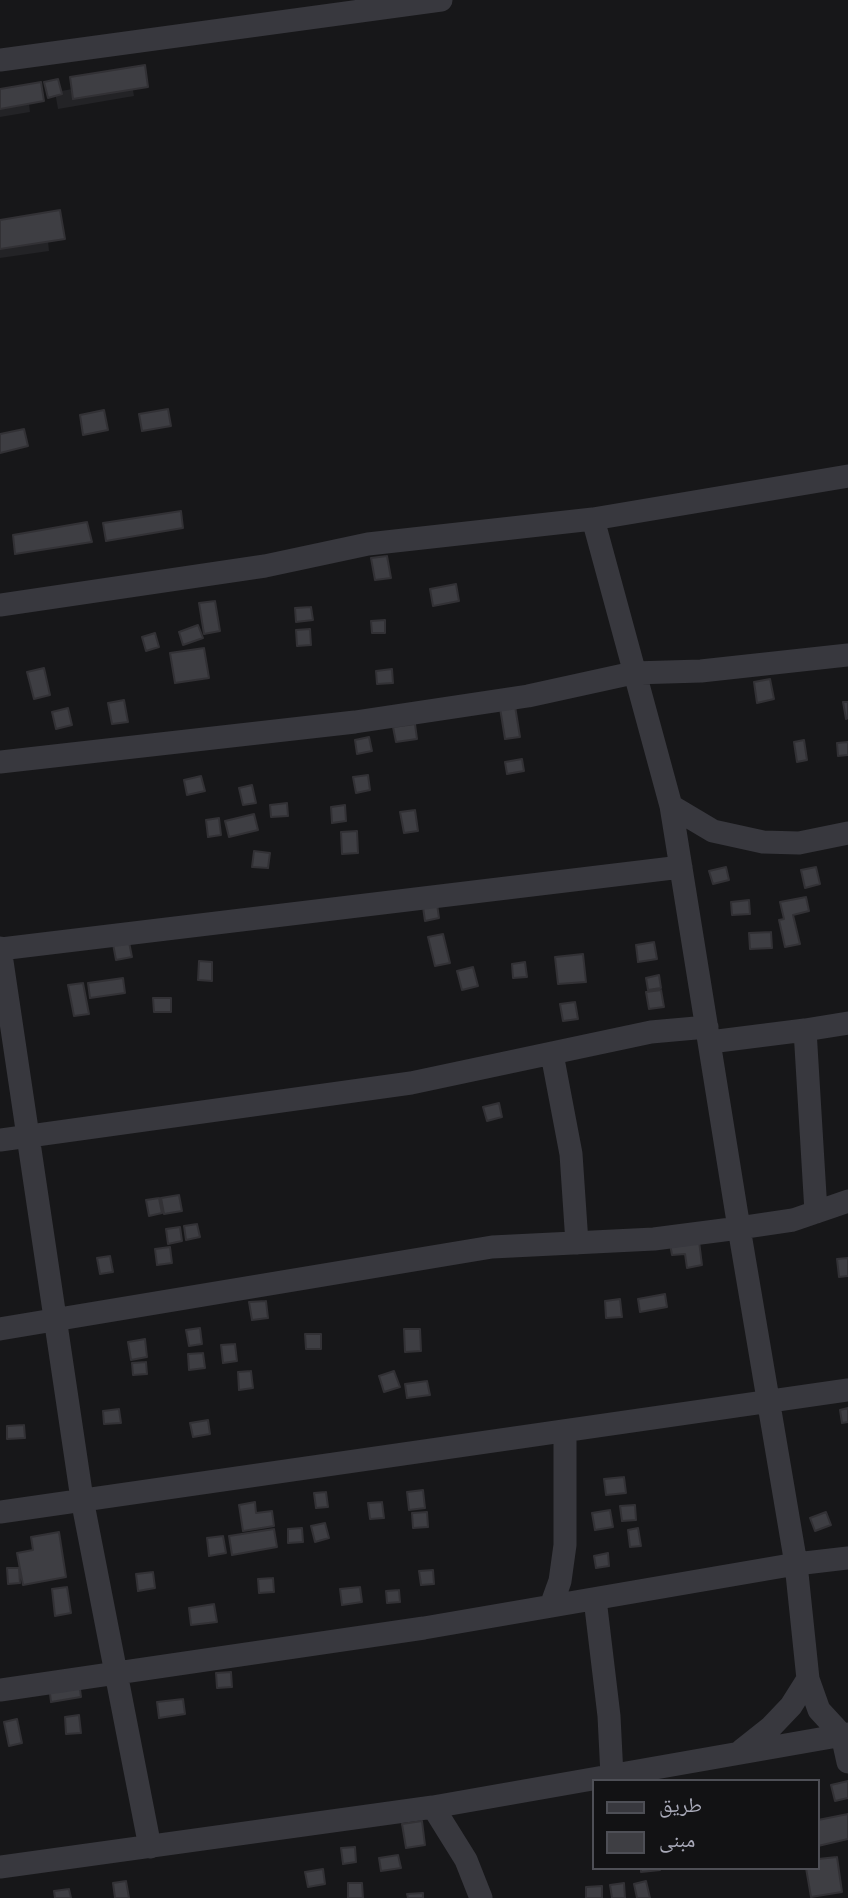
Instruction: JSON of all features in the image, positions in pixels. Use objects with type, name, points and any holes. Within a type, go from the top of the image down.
[{"type":"street","points":[[0,60],[441,0]]},
{"type":"street","points":[[0,605],[265,566],[368,544],[593,519],[848,476]]},
{"type":"street","points":[[593,519],[671,806],[796,1564],[808,1679],[819,1710],[845,1734],[848,1762]]},
{"type":"street","points":[[0,762],[355,722],[528,696],[633,673],[701,671],[848,655]]},
{"type":"street","points":[[671,806],[713,831],[763,842],[799,843],[848,833]]},
{"type":"street","points":[[150,1847],[82,1499],[0,949],[681,867]]},
{"type":"street","points":[[0,1140],[411,1083],[651,1032],[708,1034],[805,1030],[848,1023]]},
{"type":"street","points":[[805,1030],[816,1212]]},
{"type":"street","points":[[552,1054],[571,1154],[577,1244]]},
{"type":"street","points":[[0,1329],[468,1250],[654,1239],[793,1220],[848,1201]]},
{"type":"street","points":[[0,1512],[848,1390]]},
{"type":"street","points":[[551,1606],[561,1581],[565,1545],[565,1431]]},
{"type":"street","points":[[0,1690],[424,1628],[796,1564],[848,1558]]},
{"type":"street","points":[[595,1599],[609,1716],[612,1776]]},
{"type":"street","points":[[738,1753],[771,1727],[808,1679]]},
{"type":"street","points":[[595,1779],[845,1734]]},
{"type":"street","points":[[0,1867],[433,1807],[592,1779]]},
{"type":"street","points":[[433,1807],[466,1860],[481,1898]]},
{"type":"shaded area","points":[[131,79],[134,96],[58,109],[55,92]]},
{"type":"shaded area","points":[[28,95],[30,112],[0,117],[0,100]]},
{"type":"shaded area","points":[[46,220],[49,251],[0,258],[0,228]]},
{"type":"building","points":[[145,65],[148,87],[73,99],[70,77]]},
{"type":"building","points":[[58,79],[62,94],[48,98],[44,82]]},
{"type":"building","points":[[41,82],[44,101],[0,109],[0,89]]},
{"type":"building","points":[[60,210],[65,239],[0,249],[0,220]]},
{"type":"building","points":[[168,409],[171,426],[142,431],[139,414]]},
{"type":"building","points":[[104,410],[108,430],[83,435],[80,415]]},
{"type":"building","points":[[24,429],[28,446],[0,453],[0,434]]},
{"type":"building","points":[[181,511],[183,528],[106,541],[103,523]]},
{"type":"building","points":[[87,522],[92,542],[15,554],[13,535]]},
{"type":"building","points":[[387,556],[391,578],[375,580],[371,558]]},
{"type":"building","points":[[456,584],[459,601],[433,606],[430,589]]},
{"type":"building","points":[[215,601],[220,631],[204,634],[199,603]]},
{"type":"building","points":[[311,607],[313,620],[296,622],[295,608]]},
{"type":"building","points":[[385,620],[385,633],[372,633],[371,621]]},
{"type":"building","points":[[198,625],[203,638],[183,645],[179,632]]},
{"type":"building","points":[[310,629],[311,645],[297,646],[296,630]]},
{"type":"building","points":[[155,633],[159,647],[146,651],[142,637]]},
{"type":"building","points":[[204,648],[209,678],[175,683],[170,653]]},
{"type":"building","points":[[44,668],[50,695],[34,699],[27,672]]},
{"type":"building","points":[[392,669],[393,683],[377,684],[376,671]]},
{"type":"building","points":[[770,679],[774,699],[757,703],[754,682]]},
{"type":"building","points":[[124,700],[128,722],[112,724],[108,703]]},
{"type":"building","points":[[843,702],[848,702],[846,719]]},
{"type":"building","points":[[515,706],[520,737],[505,739],[500,708]]},
{"type":"building","points":[[68,708],[72,725],[56,729],[52,712]]},
{"type":"building","points":[[415,724],[417,739],[396,742],[393,727]]},
{"type":"building","points":[[369,737],[372,751],[357,754],[355,740]]},
{"type":"building","points":[[804,740],[807,760],[797,762],[794,742]]},
{"type":"building","points":[[848,742],[848,755],[838,756],[837,743]]},
{"type":"building","points":[[522,759],[524,771],[507,774],[505,762]]},
{"type":"building","points":[[368,775],[370,790],[356,793],[353,777]]},
{"type":"building","points":[[201,776],[205,791],[187,795],[184,780]]},
{"type":"building","points":[[252,785],[256,803],[243,805],[239,788]]},
{"type":"building","points":[[287,803],[288,816],[271,817],[270,805]]},
{"type":"building","points":[[345,805],[346,821],[332,823],[331,807]]},
{"type":"building","points":[[415,810],[418,831],[404,833],[400,812]]},
{"type":"building","points":[[254,814],[258,830],[229,837],[225,821]]},
{"type":"building","points":[[219,818],[221,835],[208,837],[206,820]]},
{"type":"building","points":[[357,831],[358,853],[342,854],[341,832]]},
{"type":"building","points":[[254,851],[270,853],[268,868],[252,867]]},
{"type":"building","points":[[726,867],[729,880],[713,884],[709,871]]},
{"type":"building","points":[[816,867],[820,884],[805,888],[801,870]]},
{"type":"building","points":[[806,897],[809,911],[793,915],[800,944],[785,947],[779,920],[784,919],[780,902]]},
{"type":"building","points":[[749,900],[750,914],[732,915],[731,902]]},
{"type":"building","points":[[437,904],[439,918],[425,921],[423,907]]},
{"type":"building","points":[[771,932],[772,948],[750,949],[749,933]]},
{"type":"building","points":[[443,934],[450,963],[435,966],[428,937]]},
{"type":"building","points":[[129,942],[132,957],[116,960],[113,944]]},
{"type":"building","points":[[654,942],[657,959],[638,962],[636,945]]},
{"type":"building","points":[[583,954],[586,982],[558,984],[555,957]]},
{"type":"building","points":[[199,961],[212,962],[212,981],[198,980]]},
{"type":"building","points":[[525,962],[527,977],[513,978],[512,964]]},
{"type":"building","points":[[473,967],[478,986],[462,990],[457,971]]},
{"type":"building","points":[[659,975],[661,988],[648,990],[646,978]]},
{"type":"building","points":[[123,978],[125,993],[90,998],[88,983]]},
{"type":"building","points":[[83,983],[89,1014],[74,1016],[68,985]]},
{"type":"building","points":[[661,990],[664,1007],[649,1009],[646,992]]},
{"type":"building","points":[[153,998],[171,998],[171,1012],[154,1012]]},
{"type":"building","points":[[575,1002],[578,1019],[563,1021],[560,1004]]},
{"type":"building","points":[[499,1103],[502,1117],[487,1121],[483,1107]]},
{"type":"building","points":[[179,1195],[182,1211],[164,1214],[161,1198]]},
{"type":"building","points":[[159,1198],[162,1213],[149,1216],[146,1200]]},
{"type":"building","points":[[197,1224],[200,1237],[186,1240],[184,1226]]},
{"type":"building","points":[[180,1227],[182,1241],[168,1244],[166,1229]]},
{"type":"building","points":[[698,1233],[702,1265],[687,1268],[685,1254],[672,1255],[669,1238]]},
{"type":"building","points":[[170,1247],[172,1263],[157,1265],[155,1249]]},
{"type":"building","points":[[110,1256],[113,1272],[100,1274],[97,1258]]},
{"type":"building","points":[[848,1258],[848,1276],[839,1277],[837,1259]]},
{"type":"building","points":[[665,1294],[667,1307],[640,1312],[638,1299]]},
{"type":"building","points":[[620,1299],[622,1317],[606,1318],[605,1301]]},
{"type":"building","points":[[266,1301],[268,1318],[252,1320],[249,1302]]},
{"type":"building","points":[[200,1328],[202,1344],[189,1346],[186,1330]]},
{"type":"building","points":[[404,1329],[420,1329],[421,1351],[405,1352]]},
{"type":"building","points":[[305,1334],[321,1334],[321,1349],[306,1349]]},
{"type":"building","points":[[145,1339],[147,1357],[131,1360],[128,1342]]},
{"type":"building","points":[[235,1344],[237,1361],[223,1363],[221,1345]]},
{"type":"building","points":[[203,1353],[205,1368],[189,1370],[188,1354]]},
{"type":"building","points":[[146,1362],[147,1374],[133,1375],[132,1363]]},
{"type":"building","points":[[251,1371],[253,1388],[239,1390],[238,1372]]},
{"type":"building","points":[[394,1371],[400,1387],[384,1392],[379,1376]]},
{"type":"building","points":[[427,1381],[430,1395],[407,1398],[405,1384]]},
{"type":"building","points":[[848,1408],[848,1422],[842,1423],[840,1410]]},
{"type":"building","points":[[119,1409],[121,1423],[104,1424],[103,1411]]},
{"type":"building","points":[[208,1420],[210,1434],[193,1437],[190,1423]]},
{"type":"building","points":[[24,1425],[25,1438],[7,1439],[7,1426]]},
{"type":"building","points":[[624,1477],[626,1493],[606,1495],[604,1479]]},
{"type":"building","points":[[423,1490],[425,1508],[409,1510],[407,1492]]},
{"type":"building","points":[[326,1492],[328,1507],[316,1508],[314,1493]]},
{"type":"building","points":[[255,1502],[256,1513],[272,1511],[274,1526],[243,1531],[239,1505]]},
{"type":"building","points":[[382,1502],[384,1518],[370,1519],[368,1503]]},
{"type":"building","points":[[635,1505],[636,1520],[622,1521],[620,1506]]},
{"type":"building","points":[[610,1510],[613,1527],[595,1530],[592,1513]]},
{"type":"building","points":[[427,1512],[428,1527],[413,1528],[412,1513]]},
{"type":"building","points":[[826,1512],[831,1525],[815,1531],[810,1518]]},
{"type":"building","points":[[325,1523],[329,1538],[315,1542],[311,1526]]},
{"type":"building","points":[[302,1528],[303,1542],[288,1543],[288,1529]]},
{"type":"building","points":[[638,1528],[641,1546],[630,1547],[628,1530]]},
{"type":"building","points":[[274,1529],[277,1547],[232,1555],[229,1536]]},
{"type":"building","points":[[59,1532],[66,1577],[23,1585],[17,1553],[33,1550],[31,1537]]},
{"type":"building","points":[[223,1536],[226,1553],[209,1556],[207,1538]]},
{"type":"building","points":[[608,1553],[609,1566],[596,1568],[594,1556]]},
{"type":"building","points":[[7,1568],[19,1568],[20,1583],[8,1584]]},
{"type":"building","points":[[433,1570],[434,1584],[421,1585],[419,1571]]},
{"type":"building","points":[[153,1572],[155,1588],[138,1591],[136,1574]]},
{"type":"building","points":[[273,1578],[274,1592],[259,1593],[258,1579]]},
{"type":"building","points":[[67,1587],[71,1613],[55,1616],[52,1589]]},
{"type":"building","points":[[360,1587],[362,1602],[342,1605],[340,1589]]},
{"type":"building","points":[[399,1590],[400,1602],[387,1603],[386,1591]]},
{"type":"building","points":[[214,1604],[217,1622],[191,1625],[189,1608]]},
{"type":"building","points":[[231,1672],[232,1687],[217,1688],[216,1673]]},
{"type":"building","points":[[79,1682],[81,1697],[51,1702],[49,1686]]},
{"type":"building","points":[[183,1699],[185,1714],[159,1718],[157,1702]]},
{"type":"building","points":[[79,1715],[81,1733],[66,1734],[65,1717]]},
{"type":"building","points":[[17,1719],[22,1743],[9,1746],[4,1722]]},
{"type":"building","points":[[848,1781],[848,1798],[835,1801],[831,1785]]},
{"type":"building","points":[[848,1814],[848,1839],[820,1846],[820,1820]]},
{"type":"building","points":[[422,1821],[425,1845],[406,1848],[402,1824]]},
{"type":"building","points":[[355,1847],[356,1862],[343,1864],[341,1848]]},
{"type":"building","points":[[398,1855],[401,1868],[381,1871],[379,1858]]},
{"type":"building","points":[[837,1857],[842,1892],[811,1897],[806,1870],[820,1870],[820,1859]]},
{"type":"building","points":[[323,1869],[325,1884],[308,1887],[305,1872]]},
{"type":"building","points":[[126,1881],[129,1898],[115,1898],[113,1883]]},
{"type":"building","points":[[646,1881],[650,1898],[637,1898],[634,1884]]},
{"type":"building","points":[[348,1883],[362,1883],[363,1898],[348,1898]]},
{"type":"building","points":[[624,1883],[625,1898],[612,1898],[610,1885]]},
{"type":"building","points":[[602,1886],[602,1898],[586,1898],[586,1887]]},
{"type":"building","points":[[69,1889],[71,1898],[55,1898],[54,1891]]},
{"type":"building","points":[[423,1893],[423,1898],[408,1898],[407,1894]]}]
